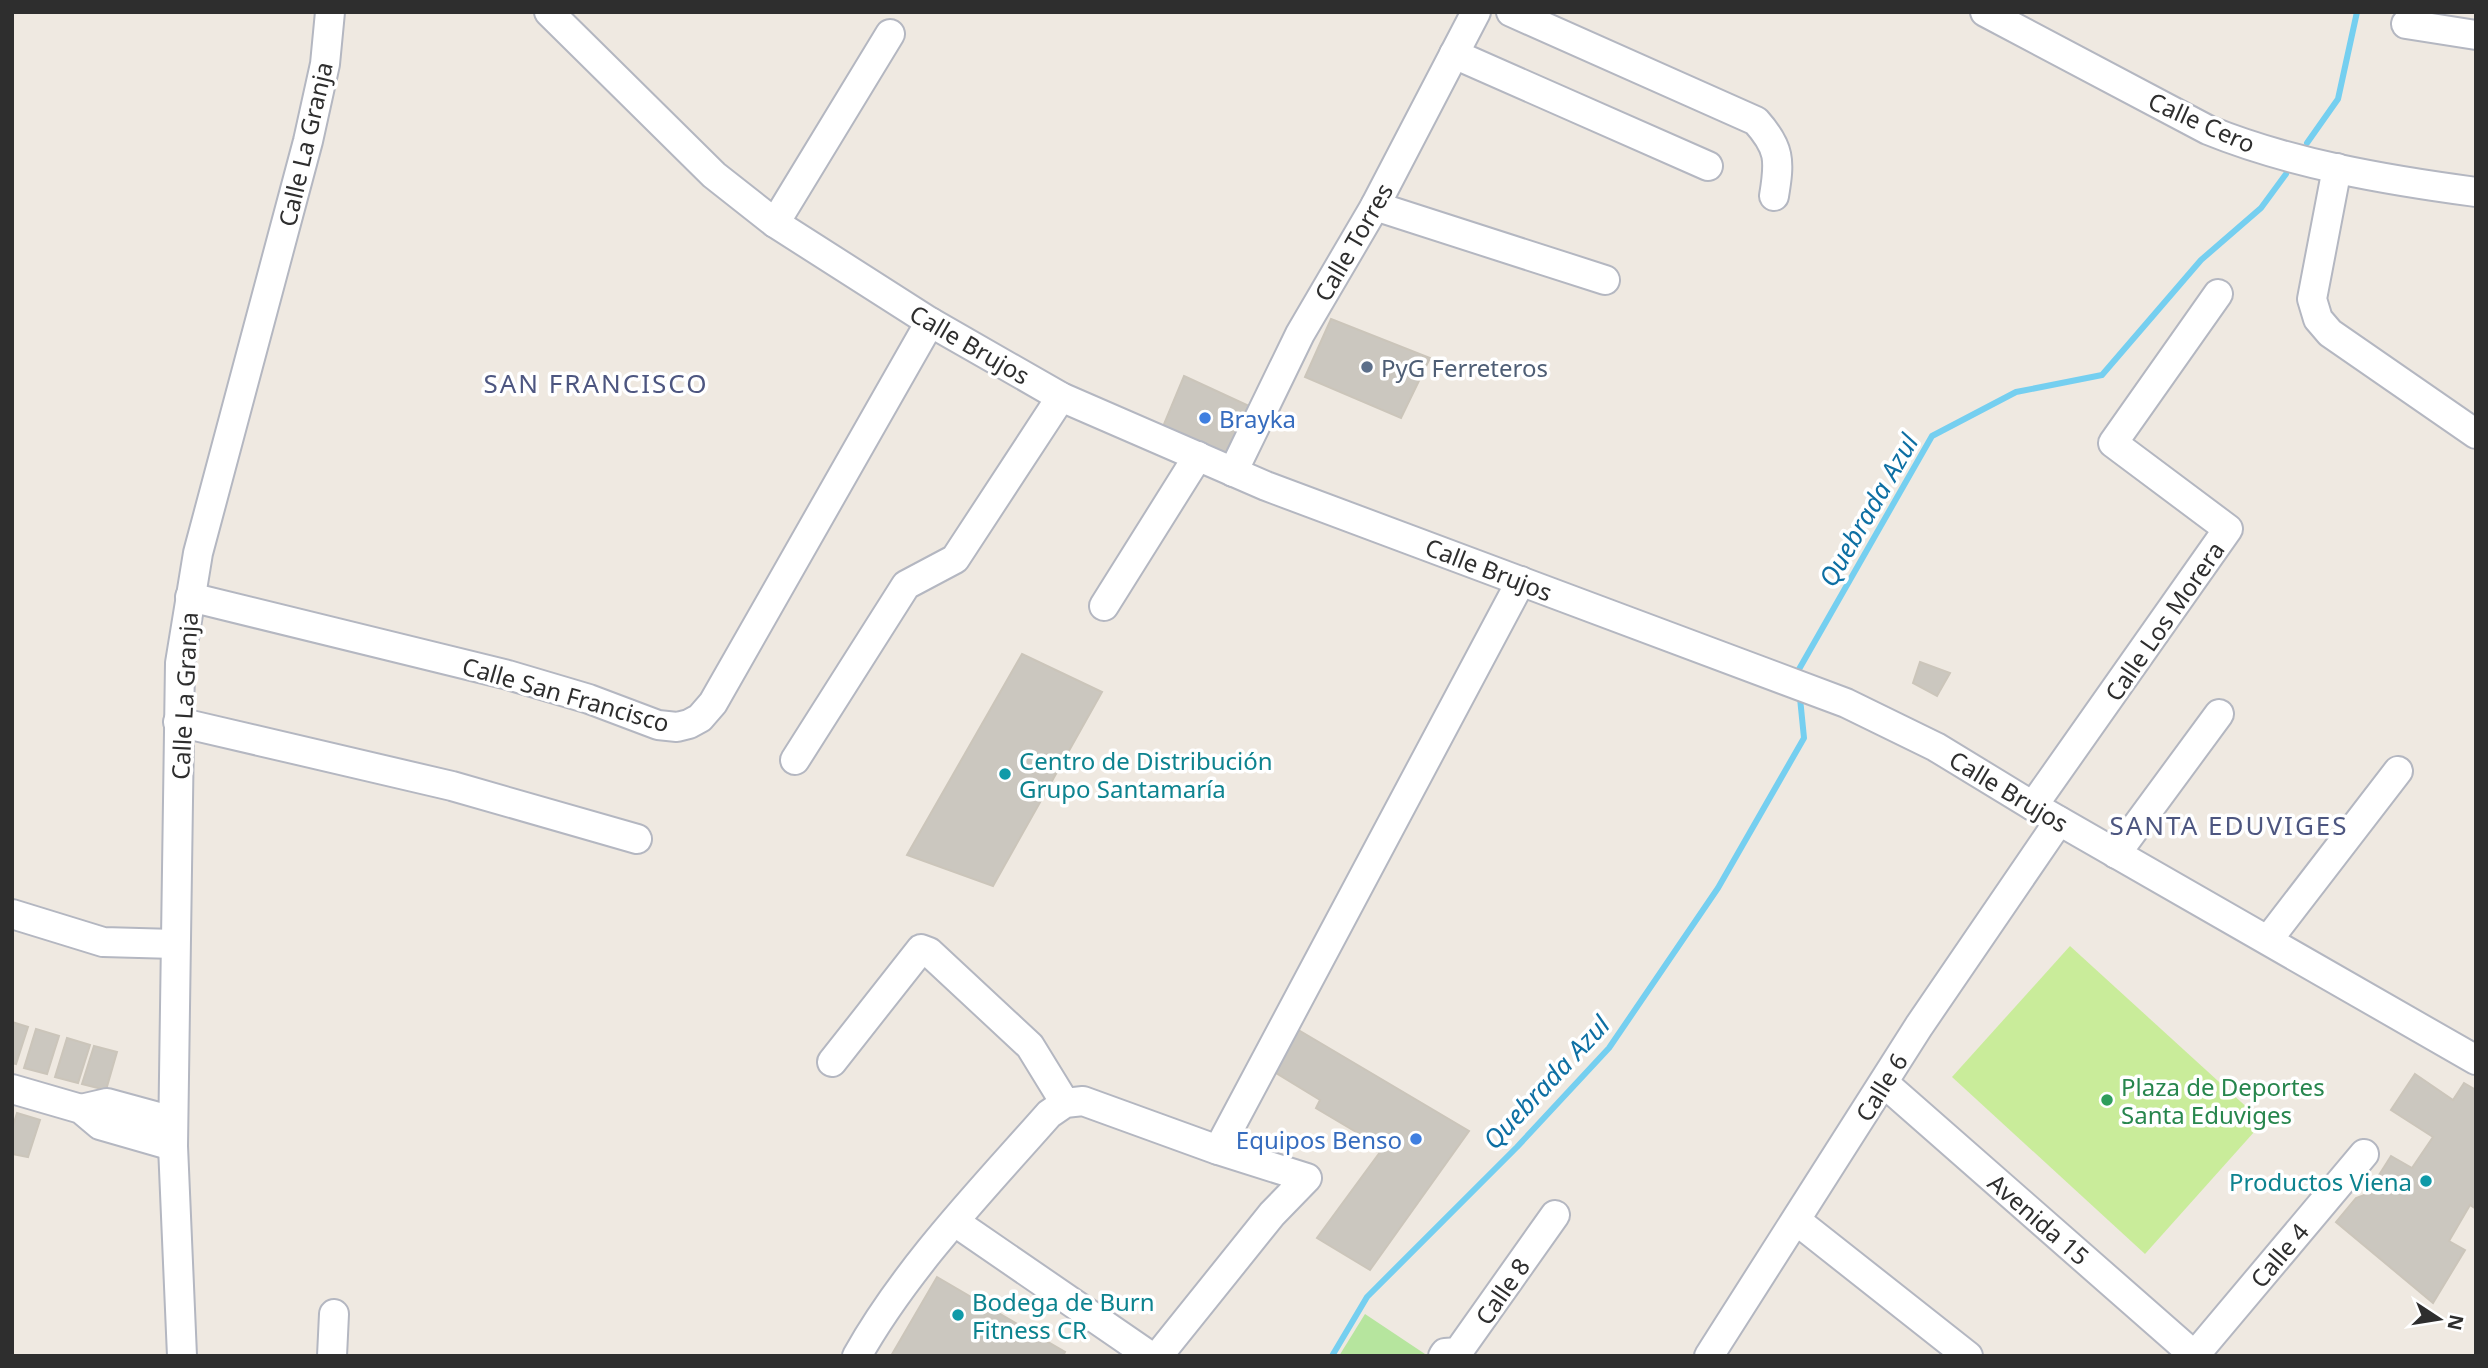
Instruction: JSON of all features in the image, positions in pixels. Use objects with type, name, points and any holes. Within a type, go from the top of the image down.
[{"type":"street","name":"Calle La Granja","points":[[181,1356],[173,1133],[180,663],[198,553],[308,141],[325,64],[330,12]]},
{"type":"street","name":"Calle Brujos","points":[[549,12],[714,176],[775,223],[930,322],[1061,397],[1233,472],[1846,704],[1936,747],[2116,855],[2476,1060]]},
{"type":"street","name":"Calle Torres","points":[[1233,472],[1300,334],[1375,206],[1476,12]]},
{"type":"street","points":[[1511,12],[1756,121],[1774,141],[1779,167],[1774,196]]},
{"type":"street","name":"Calle Cero","points":[[1985,12],[2208,130],[2254,147],[2337,168],[2476,192]]},
{"type":"street","points":[[2406,24],[2476,36]]},
{"type":"street","points":[[775,223],[890,34]]},
{"type":"street","points":[[1454,54],[1708,166]]},
{"type":"street","points":[[2337,168],[2312,299],[2318,319],[2330,333],[2476,434]]},
{"type":"street","points":[[1375,206],[1605,280]]},
{"type":"street","name":"Calle Los Morera","points":[[2033,806],[2228,530],[2113,443],[2218,294]]},
{"type":"street","name":"Calle San Francisco","points":[[190,597],[508,675],[589,699],[658,725],[677,727],[689,724],[700,718],[713,703],[930,322]]},
{"type":"street","points":[[795,760],[906,585],[955,559],[1061,397]]},
{"type":"street","points":[[1104,606],[1198,456]]},
{"type":"street","points":[[1218,1150],[1521,581]]},
{"type":"street","points":[[2116,855],[2219,714]]},
{"type":"street","points":[[178,722],[452,786],[637,839]]},
{"type":"street","points":[[2268,940],[2398,771]]},
{"type":"street","name":"Calle 6","points":[[1709,1356],[1919,1026],[2059,821]]},
{"type":"street","points":[[12,914],[103,942],[175,944]]},
{"type":"street","points":[[832,1062],[921,949],[929,951],[1030,1046],[1065,1102]]},
{"type":"street","name":"Avenida 15","points":[[1884,1083],[2195,1356]]},
{"type":"street","points":[[12,1089],[81,1109],[100,1125],[173,1133]]},
{"type":"street","points":[[857,1356],[874,1325],[955,1222],[1049,1114],[1065,1102],[1083,1101],[1218,1150],[1307,1178],[1272,1214],[1158,1356]]},
{"type":"street","name":"Calle 4","points":[[2195,1356],[2364,1154]]},
{"type":"street","name":"Calle 8","points":[[1443,1356],[1445,1353],[1458,1352],[1555,1215]]},
{"type":"street","points":[[1797,1221],[1968,1356]]},
{"type":"street","points":[[955,1222],[1150,1356]]},
{"type":"street","points":[[332,1356],[334,1314]]},
{"type":"green space","name":"Plaza de Deportes Santa Eduviges","points":[[2070,946],[2263,1122],[2145,1254],[1952,1077]]},
{"type":"green space","points":[[1365,1314],[1428,1356],[1339,1356]]},
{"type":"building","name":"PyG Ferreteros","points":[[1331,319],[1430,358],[1401,418],[1305,377]]},
{"type":"building","name":"Brayka","points":[[1184,376],[1249,406],[1223,458],[1162,429]]},
{"type":"building","name":"Centro de Distribución Grupo Santamaría","points":[[1022,654],[1102,692],[993,886],[907,855]]},
{"type":"building","points":[[1920,662],[1950,673],[1937,696],[1913,683]]},
{"type":"building","points":[[12,1022],[28,1027],[16,1064],[12,1063]]},
{"type":"building","name":"Equipos Benso","points":[[1290,1025],[1469,1131],[1370,1270],[1317,1238],[1383,1148],[1316,1108],[1320,1100],[1268,1068]]},
{"type":"building","points":[[36,1029],[59,1036],[47,1074],[24,1068]]},
{"type":"building","points":[[67,1038],[90,1045],[78,1083],[55,1077]]},
{"type":"building","points":[[94,1046],[117,1052],[106,1090],[82,1084]]},
{"type":"building","name":"Productos Viena","points":[[2415,1074],[2453,1100],[2464,1083],[2476,1090],[2476,1209],[2470,1205],[2449,1241],[2465,1250],[2433,1303],[2336,1222],[2356,1198],[2367,1194],[2391,1156],[2412,1168],[2433,1137],[2391,1110]]},
{"type":"building","points":[[17,1113],[40,1120],[28,1157],[12,1154],[12,1129]]},
{"type":"building","name":"Bodega de Burn Fitness CR","points":[[937,1277],[1065,1352],[1063,1356],[891,1356]]},
{"type":"waterway","name":"Quebrada Azul","points":[[2307,143],[2338,99],[2357,12]]},
{"type":"waterway","name":"Quebrada Azul","points":[[1798,671],[1932,436],[2016,392],[2102,375],[2201,260],[2261,208],[2286,174]]},
{"type":"waterway","name":"Quebrada Azul","points":[[1332,1356],[1367,1297],[1517,1147],[1609,1048],[1718,888],[1804,738],[1800,698]]},
{"type":"place","name":"PyG Ferreteros","points":[[1367,367]]},
{"type":"place","name":"Brayka","points":[[1205,418]]},
{"type":"place","name":"Centro de Distribución Grupo Santamaría","points":[[1005,774]]},
{"type":"place","name":"Plaza de Deportes Santa Eduviges","points":[[2107,1100]]},
{"type":"place","name":"Equipos Benso","points":[[1416,1139]]},
{"type":"place","name":"Productos Viena","points":[[2426,1181]]},
{"type":"place","name":"Bodega de Burn Fitness CR","points":[[958,1315]]},
{"type":"district","name":"SAN FRANCISCO","points":[[596,383]]},
{"type":"district","name":"SANTA EDUVIGES","points":[[2229,825]]}]
